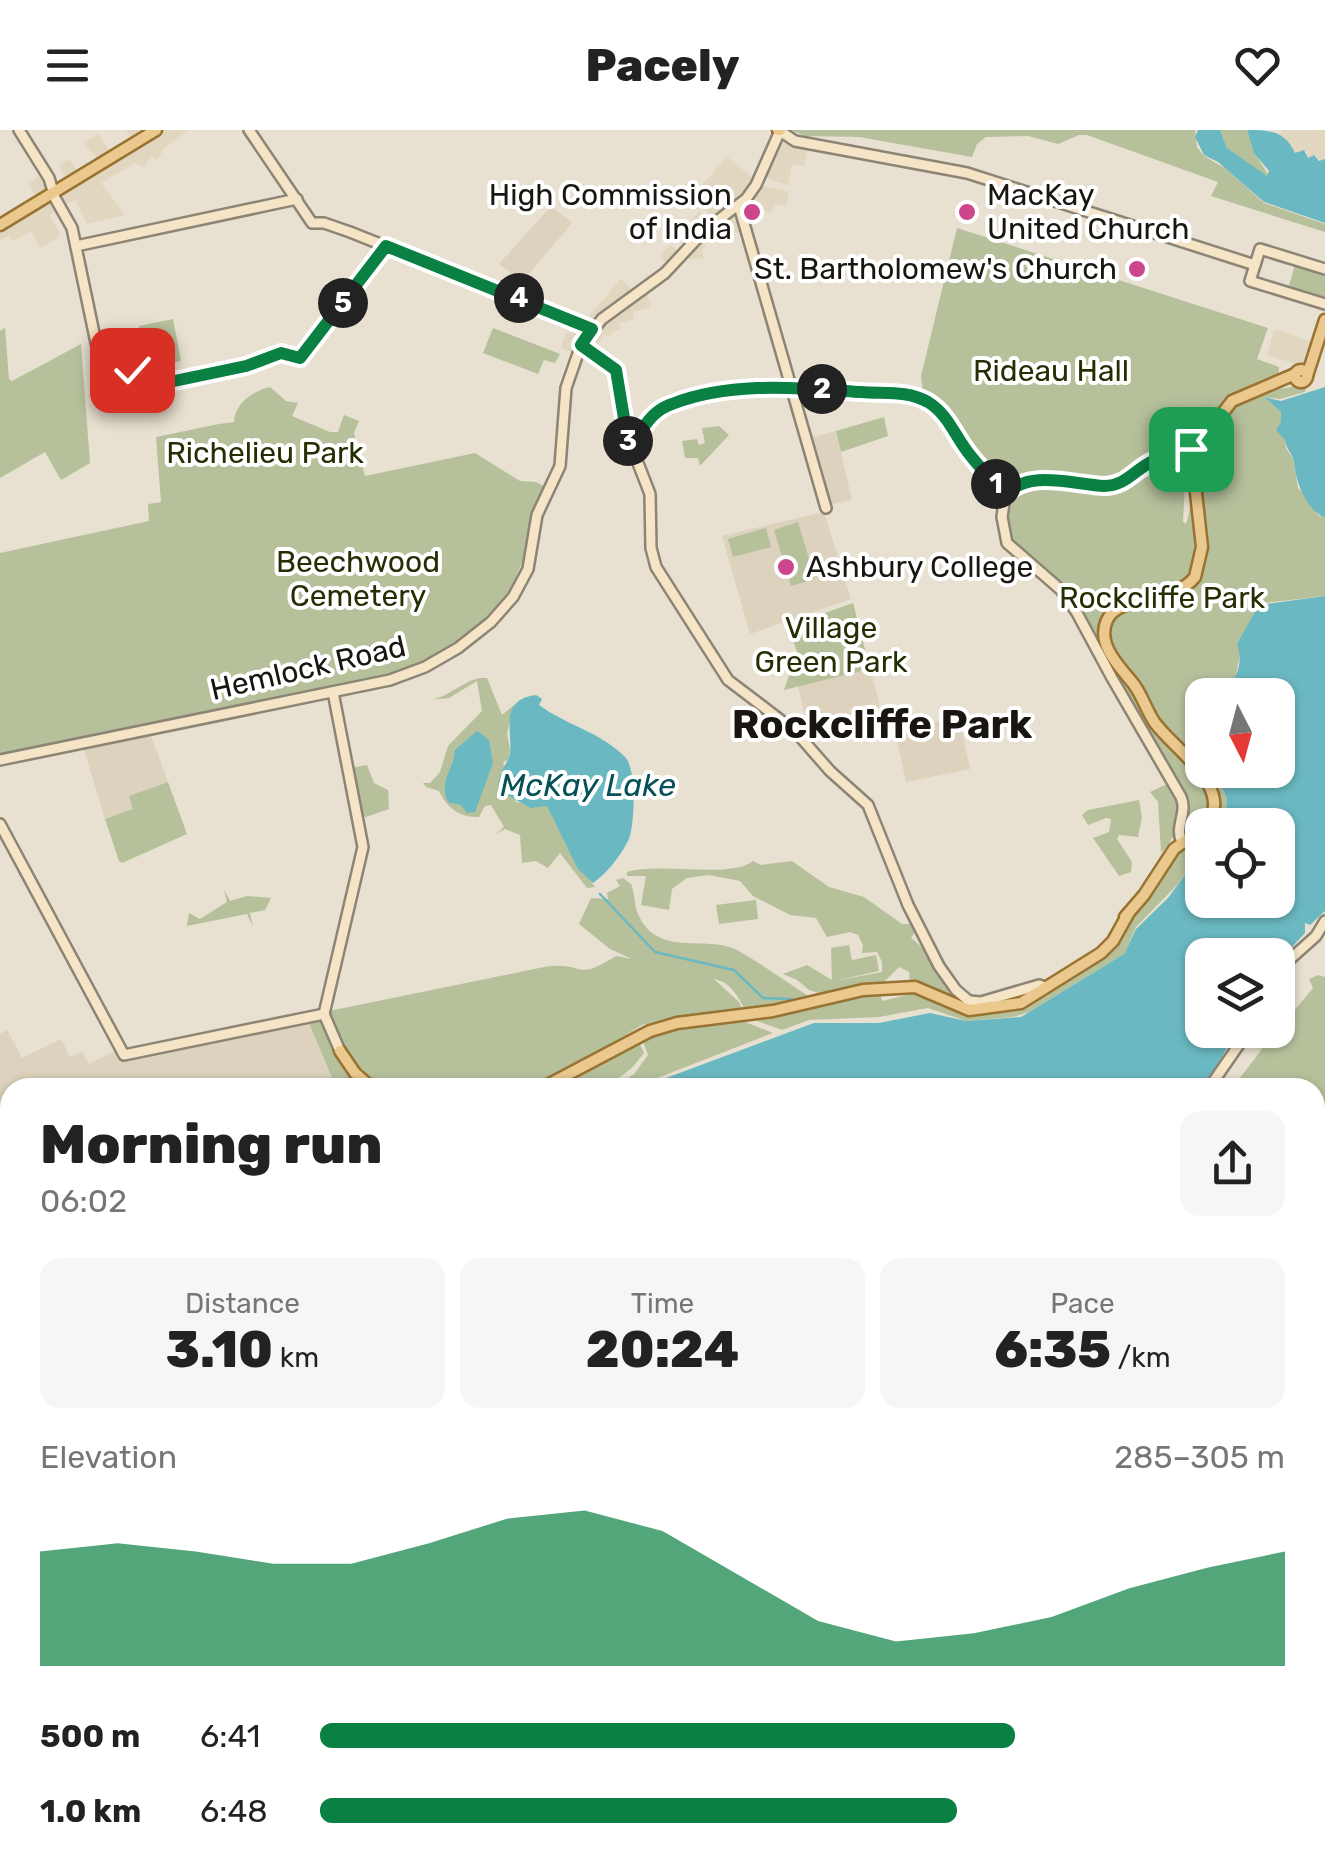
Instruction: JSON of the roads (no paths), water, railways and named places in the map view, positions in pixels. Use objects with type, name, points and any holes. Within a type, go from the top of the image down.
[{"type":"main road","points":[[0,225],[156,130]]},
{"type":"main road","points":[[1214,808],[1209,788],[1198,770],[1154,721],[1134,685],[1116,664],[1104,633],[1107,620],[1119,608],[1171,595],[1195,578],[1202,547],[1196,453],[1229,404],[1300,375],[1314,354],[1325,320]]},
{"type":"main road","points":[[561,1078],[650,1031],[676,1023],[747,1016],[868,990],[909,986],[932,992],[964,1009],[1020,1004],[1109,946],[1128,914],[1185,840]]},
{"type":"main road","points":[[340,1051],[361,1078]]},
{"type":"street","points":[[19,130],[50,180],[72,228],[99,356],[132,370],[136,389],[246,366],[281,353],[300,358],[386,246]]},
{"type":"street","points":[[249,130],[312,223],[324,223],[386,246],[592,329]]},
{"type":"street","points":[[826,508],[739,206],[756,185],[780,130],[793,140],[967,173],[1255,266]]},
{"type":"street","points":[[76,246],[297,199]]},
{"type":"street","name":"Hemlock Road","points":[[0,760],[390,680],[425,667],[478,633],[506,606],[524,579],[540,508],[560,466],[566,388],[581,345],[592,329],[665,274],[705,230],[739,206]]},
{"type":"street","points":[[1325,270],[1260,249],[1250,281],[1325,304]]},
{"type":"street","points":[[581,345],[616,370],[628,442],[648,488],[652,554],[665,585],[732,684],[795,731],[830,771],[868,804],[908,906],[962,996],[977,1002],[1040,984],[1044,987]]},
{"type":"street","points":[[628,442],[635,440],[654,413],[676,402],[725,391],[792,387],[912,395],[944,416],[971,457],[1005,496]]},
{"type":"street","points":[[1182,842],[1178,835],[1185,810],[1182,797],[1082,619],[1061,590],[1007,543],[1003,527],[1005,496],[1016,486],[1035,482],[1120,484],[1146,464],[1196,453]]},
{"type":"street","points":[[333,692],[363,847],[324,1014],[340,1051]]},
{"type":"street","points":[[0,824],[124,1054],[324,1014]]},
{"type":"street","points":[[1295,955],[1316,936],[1325,921]]},
{"type":"street","points":[[1216,1078],[1237,1048]]},
{"type":"water","points":[[1198,130],[1220,130],[1227,148],[1267,176],[1269,171],[1254,153],[1247,130],[1276,133],[1287,140],[1295,153],[1304,150],[1308,158],[1314,155],[1319,161],[1325,159],[1325,223],[1264,202],[1218,162],[1204,155],[1195,137]]},
{"type":"water","points":[[1325,387],[1325,518],[1303,494],[1285,440],[1276,430],[1281,412],[1264,397],[1281,401]]},
{"type":"water","points":[[1325,596],[1325,911],[1310,925],[1305,923],[1305,933],[1295,944],[1295,938],[1185,938],[1185,1048],[1227,1048],[1208,1078],[666,1078],[814,1023],[879,1023],[930,1013],[966,1021],[1021,1017],[1124,954],[1136,929],[1185,875],[1185,918],[1295,918],[1295,808],[1226,808],[1222,788],[1295,788],[1295,678],[1234,678],[1240,659],[1237,644],[1259,605]]},
{"type":"water","name":"McKay Lake","points":[[536,695],[542,699],[539,705],[616,748],[629,763],[634,798],[628,841],[617,859],[593,883],[578,869],[547,806],[531,808],[498,790],[510,753],[512,710],[524,698]]},
{"type":"water","points":[[477,731],[489,740],[493,763],[475,812],[467,813],[461,805],[448,802],[445,788],[455,750]]},
{"type":"waterway","points":[[600,894],[655,952],[734,970],[763,998],[791,999]]},
{"type":"place","name":"High Commission of India","points":[[752,212]]},
{"type":"place","name":"MacKay United Church","points":[[967,212]]},
{"type":"place","name":"St. Bartholomew's Church","points":[[1137,269]]},
{"type":"place","name":"Ashbury College","points":[[786,567]]},
{"type":"district","name":"Rockcliffe Park","points":[[882,724]]},
{"type":"park label","name":"Rideau Hall","points":[[1051,371]]},
{"type":"park label","name":"Richelieu Park","points":[[265,453]]},
{"type":"park label","name":"Beechwood Cemetery","points":[[358,579]]},
{"type":"park label","name":"Village Green Park","points":[[831,645]]}]
